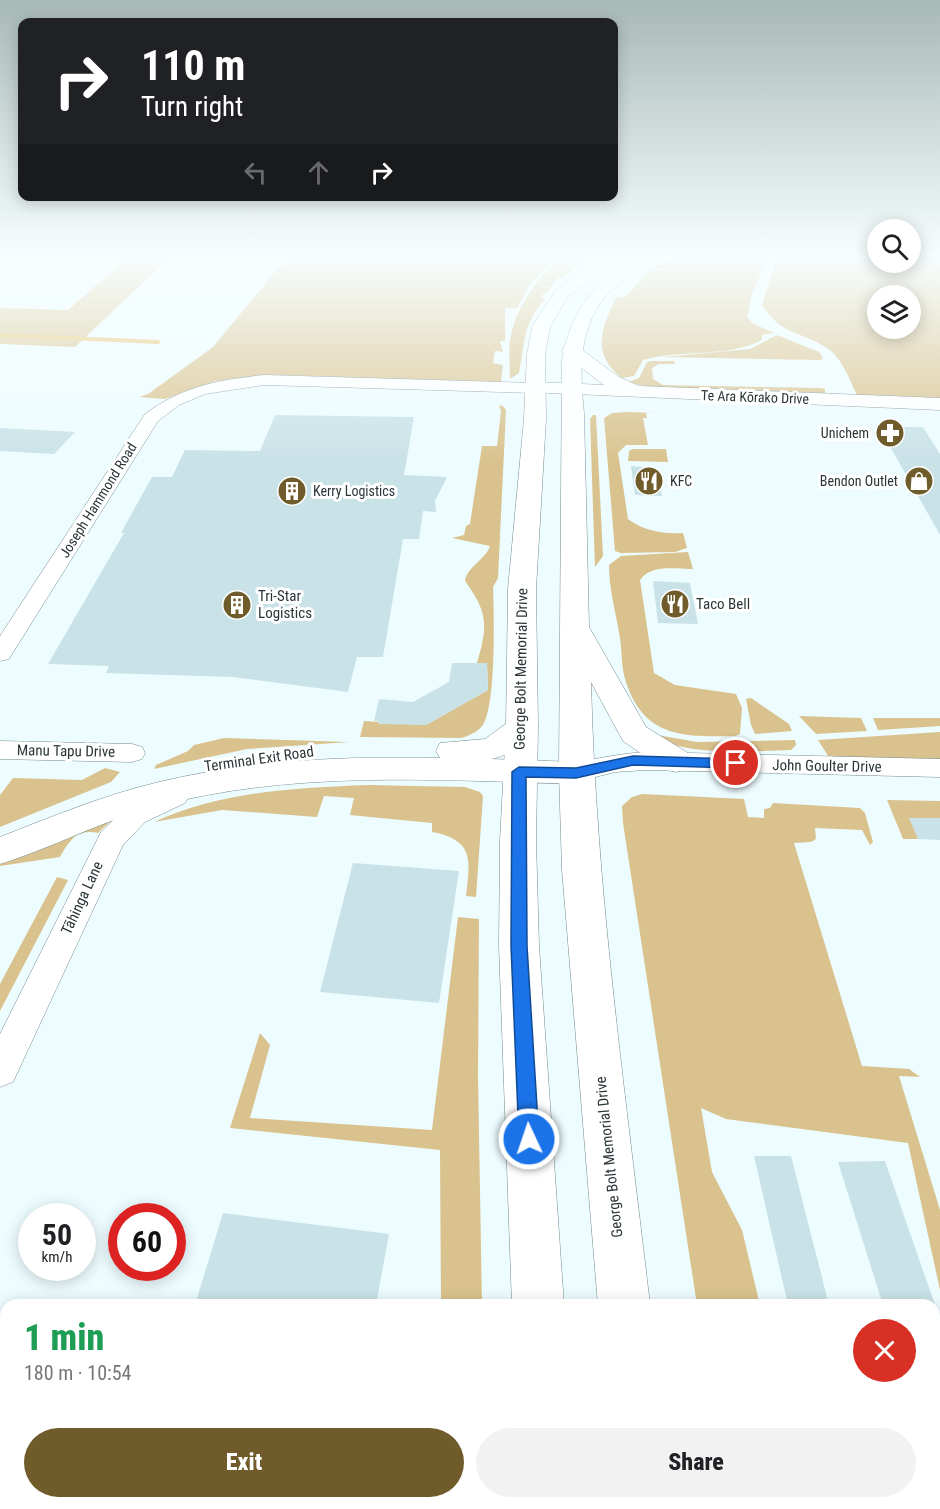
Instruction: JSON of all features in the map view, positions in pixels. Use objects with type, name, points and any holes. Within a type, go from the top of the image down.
[{"type":"main road","name":"George Bolt Memorial Drive","points":[[538,1299],[519,946],[520,750],[522,589],[537,340],[544,324]]},
{"type":"main road","name":"George Bolt Memorial Drive","points":[[580,324],[571,351],[576,773],[590,973],[623,1299]]},
{"type":"main road","points":[[571,351],[620,386],[654,394]]},
{"type":"main road","points":[[535,393],[572,395]]},
{"type":"main road","name":"Te Ara Kōrako Drive","points":[[572,395],[654,394],[940,404]]},
{"type":"main road","name":"Te Ara Kōrako Drive","points":[[572,395],[940,412]]},
{"type":"main road","points":[[576,627],[634,734],[676,761]]},
{"type":"main road","name":"Terminal Exit Road","points":[[0,836],[101,795],[145,780],[212,764],[326,750],[486,751],[507,743],[520,750]]},
{"type":"main road","points":[[520,750],[576,773]]},
{"type":"main road","name":"Terminal Exit Road","points":[[0,851],[126,803],[178,789],[328,769],[520,750]]},
{"type":"street","name":"Joseph Hammond Road","points":[[0,654],[150,418],[161,408],[178,399],[228,385],[535,393]]},
{"type":"street","name":"Manu Tapu Drive","points":[[0,750],[132,753]]},
{"type":"street","name":"John Goulter Drive","points":[[576,773],[633,761],[940,768]]},
{"type":"street","name":"John Goulter Drive","points":[[576,773],[615,778],[940,786]]},
{"type":"street","name":"Tāhinga Lane","points":[[0,1071],[99,859],[114,835],[135,815],[173,797],[220,783]]},
{"type":"shaded area","points":[[0,324],[99,324],[75,347],[0,344]]},
{"type":"shaded area","points":[[232,324],[505,324],[505,341],[500,341],[503,352],[495,351],[493,363],[503,365],[501,382],[276,375],[216,381],[165,399],[139,397],[148,394],[213,347]]},
{"type":"shaded area","points":[[529,324],[519,373],[510,379],[509,352],[514,325]]},
{"type":"shaded area","points":[[605,324],[755,324],[774,333],[762,335],[762,340],[734,349],[643,360],[634,376],[622,378],[606,360],[602,341]]},
{"type":"shaded area","points":[[779,324],[867,324],[867,339],[921,339],[921,324],[940,324],[940,398],[857,395],[845,370],[832,352],[817,342]]},
{"type":"shaded area","points":[[777,335],[819,352],[823,358],[821,360],[663,357],[750,349]]},
{"type":"shaded area","points":[[674,361],[675,364],[659,364],[652,368],[653,379],[663,385],[819,388],[825,389],[825,393],[652,388],[628,382],[639,378],[647,362]]},
{"type":"shaded area","points":[[502,405],[506,410],[498,578],[493,587],[494,636],[491,696],[484,723],[477,730],[462,738],[360,737],[364,721],[426,725],[488,690],[487,664],[477,663],[483,639],[484,620],[478,602],[465,581],[466,576],[490,546],[452,538],[464,535],[466,526],[470,524],[482,446],[497,446],[501,411],[499,406]]},
{"type":"shaded area","points":[[628,412],[657,413],[646,413],[647,418],[643,418],[648,445],[626,445],[618,453],[628,519],[654,531],[683,533],[687,548],[675,552],[621,553],[615,551],[604,418],[612,413]]},
{"type":"shaded area","points":[[596,415],[603,556],[595,567],[590,419]]},
{"type":"shaded area","points":[[666,449],[668,462],[628,461],[629,451]]},
{"type":"shaded area","points":[[688,552],[693,569],[657,569],[640,580],[654,673],[675,685],[736,694],[742,708],[740,734],[735,736],[698,736],[667,730],[642,713],[625,679],[609,565],[621,556]]},
{"type":"shaded area","points":[[751,698],[789,724],[792,731],[755,734],[746,699]]},
{"type":"shaded area","points":[[799,716],[861,718],[867,731],[816,734]]},
{"type":"shaded area","points":[[873,718],[940,718],[940,726],[878,730]]},
{"type":"shaded area","points":[[940,732],[940,763],[830,759],[818,740]]},
{"type":"shaded area","points":[[652,734],[697,742],[795,740],[796,745],[791,750],[718,751],[679,746]]},
{"type":"shaded area","points":[[224,738],[349,742],[247,749],[154,769],[156,765],[188,751],[194,745]]},
{"type":"shaded area","points":[[105,768],[120,772],[111,782],[0,827],[0,795],[13,778],[82,780]]},
{"type":"shaded area","points":[[368,785],[465,787],[480,792],[483,796],[476,897],[466,896],[467,854],[456,840],[432,832],[432,823],[350,815],[354,798],[324,796],[317,817],[222,810],[154,822],[179,812],[232,797],[286,790]]},
{"type":"shaded area","points":[[642,794],[744,799],[748,817],[764,818],[764,809],[770,808],[773,803],[860,808],[865,813],[873,842],[870,845],[862,830],[815,828],[816,839],[811,842],[794,843],[862,1066],[909,1069],[920,1077],[899,1076],[940,1210],[940,1290],[908,1143],[726,1119],[701,1108],[712,1172],[742,1230],[759,1299],[696,1299],[623,823],[622,806],[632,797]]},
{"type":"shaded area","points":[[887,800],[940,801],[940,818],[910,818],[918,839],[903,839]]},
{"type":"shaded area","points":[[114,818],[98,833],[84,832],[74,837],[60,857],[0,866],[0,858]]},
{"type":"shaded area","points":[[57,877],[68,880],[0,1011],[0,984]]},
{"type":"shaded area","points":[[458,917],[479,919],[478,1077],[482,1299],[441,1299],[440,1150],[230,1128],[260,1033],[270,1045],[250,1118],[432,1130]]},
{"type":"building","points":[[275,415],[414,417],[404,475],[447,477],[435,501],[436,512],[423,511],[419,539],[403,539],[383,657],[357,657],[348,692],[233,677],[106,673],[109,666],[48,664],[124,533],[121,533],[152,477],[172,477],[185,450],[260,451]]},
{"type":"building","points":[[879,427],[923,427],[940,454],[940,535]]},
{"type":"building","points":[[0,428],[75,432],[54,454],[0,451]]},
{"type":"building","name":"KFC","points":[[631,466],[657,468],[662,496],[635,495]]},
{"type":"building","name":"Taco Bell","points":[[653,581],[690,583],[698,624],[658,623]]},
{"type":"building","points":[[452,663],[487,663],[488,690],[426,725],[378,724],[379,721],[374,721],[379,699],[413,702],[449,682]]},
{"type":"building","points":[[909,818],[940,818],[940,840],[918,839]]},
{"type":"building","points":[[353,863],[459,871],[439,1003],[320,992]]},
{"type":"building","points":[[754,1156],[791,1156],[827,1299],[787,1299]]},
{"type":"building","points":[[885,1161],[933,1299],[881,1299],[838,1162]]},
{"type":"building","points":[[223,1213],[389,1234],[377,1299],[197,1299]]},
{"type":"waterway","points":[[0,335],[158,342]]},
{"type":"place","name":"Unichem","points":[[890,433]]},
{"type":"place","name":"KFC","points":[[649,481]]},
{"type":"place","name":"Bendon Outlet","points":[[919,481]]},
{"type":"place","name":"Kerry Logistics","points":[[292,491]]},
{"type":"place","name":"Taco Bell","points":[[675,604]]},
{"type":"place","name":"Tri-Star Logistics","points":[[237,605]]},
{"type":"route","points":[[529,1139],[519,946],[519,772],[576,773],[633,761],[736,763]]}]
